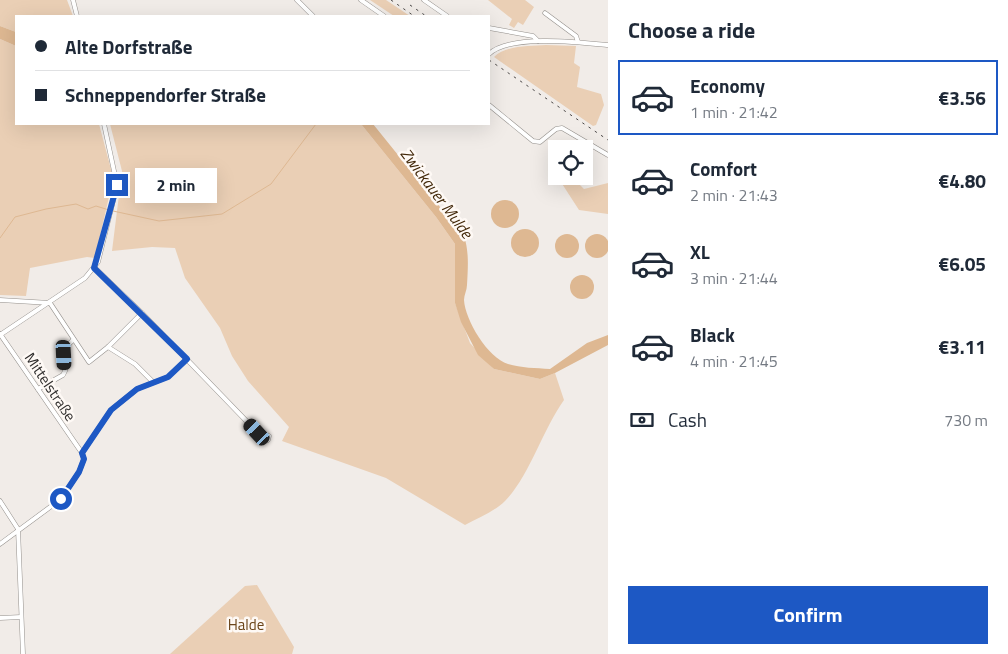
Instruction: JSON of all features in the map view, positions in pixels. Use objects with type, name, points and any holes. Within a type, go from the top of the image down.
[{"type":"street","points":[[74,0],[77,15]]},
{"type":"street","points":[[297,0],[312,15]]},
{"type":"street","points":[[361,0],[383,15]]},
{"type":"street","points":[[424,0],[445,15]]},
{"type":"street","points":[[545,13],[576,36],[578,42]]},
{"type":"street","points":[[490,28],[533,36],[538,42]]},
{"type":"street","points":[[490,53],[506,45],[538,42],[578,42],[608,45]]},
{"type":"street","points":[[490,106],[532,141],[540,142],[556,129],[562,128],[608,155]]},
{"type":"street","points":[[0,335],[50,303],[85,278],[94,268],[115,196],[116,173],[104,125]]},
{"type":"street","points":[[94,268],[142,313],[257,432]]},
{"type":"street","points":[[0,300],[50,303]]},
{"type":"street","points":[[50,303],[89,362],[108,347],[142,313]]},
{"type":"street","name":"Mittelstraße","points":[[0,335],[82,453]]},
{"type":"street","points":[[38,389],[63,375],[65,372],[64,349],[73,340]]},
{"type":"street","points":[[108,347],[135,364],[153,382]]},
{"type":"street","points":[[0,544],[61,499],[79,472],[84,459],[82,453],[111,410],[137,389],[168,377],[187,359]]},
{"type":"street","points":[[0,501],[18,529],[23,654]]},
{"type":"street","points":[[0,618],[21,617]]},
{"type":"green space","points":[[0,0],[67,0],[73,15],[15,15],[15,32],[0,26]]},
{"type":"green space","points":[[370,0],[386,0],[408,15],[392,15]]},
{"type":"green space","points":[[488,0],[525,0],[534,7],[523,25],[518,22],[514,28],[509,25],[512,19]]},
{"type":"green space","points":[[0,39],[15,46],[15,125],[99,125],[112,173],[111,188],[95,258],[87,257],[30,268],[26,296],[0,295]]},
{"type":"green space","points":[[546,45],[576,46],[574,63],[580,67],[577,87],[601,94],[604,105],[596,125],[593,126],[494,57],[512,48]]},
{"type":"green space","points":[[110,125],[362,125],[436,217],[455,244],[455,303],[470,343],[494,369],[540,379],[555,373],[564,400],[514,491],[501,505],[465,525],[386,478],[282,441],[289,427],[248,381],[232,356],[220,328],[185,278],[175,248],[152,247],[112,251],[122,171]]},
{"type":"green space","points":[[608,183],[608,214],[579,210],[563,185],[580,185],[584,189]]},
{"type":"green space","name":"Halde","points":[[257,585],[294,647],[292,654],[170,654],[245,586]]},
{"type":"shaded area","points":[[0,26],[15,32],[15,46],[0,39]]},
{"type":"shaded area","points":[[362,125],[374,125],[440,207],[457,223],[466,241],[468,261],[467,287],[464,300],[465,308],[468,318],[479,337],[493,354],[508,364],[550,369],[587,343],[608,335],[608,345],[540,379],[494,369],[478,355],[461,322],[455,303],[455,244],[436,217]]},
{"type":"shaded area","points":[[505,200],[515,204],[519,214],[515,224],[505,228],[495,224],[491,214],[495,204]]},
{"type":"shaded area","points":[[525,229],[535,233],[539,243],[535,253],[525,257],[515,253],[511,243],[515,233]]},
{"type":"shaded area","points":[[567,234],[572,235],[578,241],[578,251],[572,257],[567,258],[562,257],[556,251],[555,246],[556,241],[562,235]]},
{"type":"shaded area","points":[[592,235],[602,235],[608,241],[608,251],[602,257],[592,257],[586,251],[586,241]]},
{"type":"shaded area","points":[[582,275],[587,276],[593,282],[593,292],[587,298],[582,299],[577,298],[571,292],[570,287],[571,282],[577,276]]},
{"type":"waterway","points":[[113,211],[159,221],[222,214],[271,184],[315,125]]},
{"type":"waterway","points":[[0,238],[15,217],[46,209],[76,204],[88,209],[96,206],[109,210]]},
{"type":"railway","points":[[391,0],[413,15]]},
{"type":"railway","points":[[410,5],[425,15]]},
{"type":"railway","points":[[490,61],[608,140]]},
{"type":"route","points":[[61,499],[79,472],[84,459],[82,453],[111,410],[137,389],[168,377],[187,359],[94,268],[98,262],[117,185]]},
{"type":"water label","name":"Zwickauer Mulde","points":[[437,193]]}]
